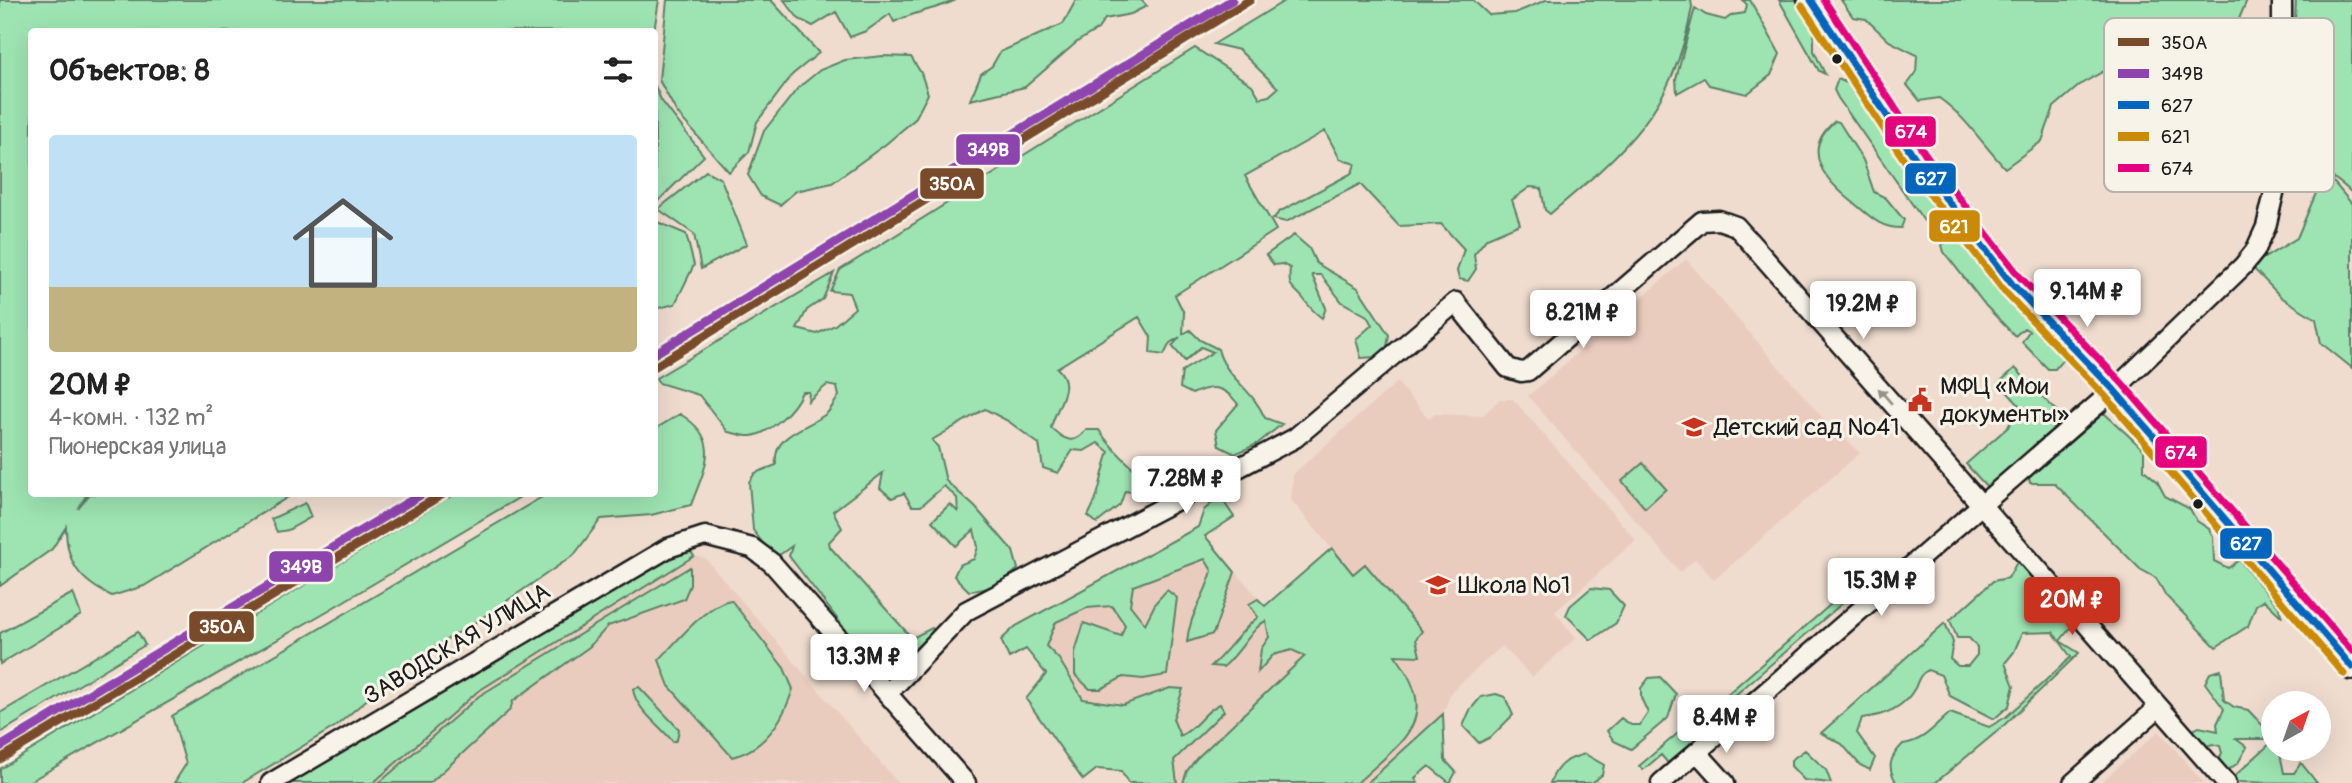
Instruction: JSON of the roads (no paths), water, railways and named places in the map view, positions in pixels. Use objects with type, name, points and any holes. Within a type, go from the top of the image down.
[{"type":"main road","points":[[1811,0],[1917,162],[2012,284],[2114,390],[2352,667]]},
{"type":"street","points":[[2283,0],[2283,18]]},
{"type":"street","points":[[1661,783],[2114,390],[2243,266],[2255,251],[2266,227],[2276,192]]},
{"type":"street","points":[[888,693],[966,611],[1295,438],[1456,303],[1508,368],[1521,372],[1535,366],[1702,221],[1719,220],[1736,226],[2226,783]]},
{"type":"street","name":"ЗАВОДСКАЯ УЛИЦА","points":[[271,783],[668,548],[705,536],[752,548],[790,581],[966,783]]},
{"type":"street","points":[[2073,783],[2159,707]]},
{"type":"street","points":[[1698,752],[1725,783]]},
{"type":"place","name":"МФЦ «Мои документы»","points":[[1920,400]]},
{"type":"place","name":"Детский сад №41","points":[[1694,427]]},
{"type":"place","name":"Школа №1","points":[[1438,585]]}]
